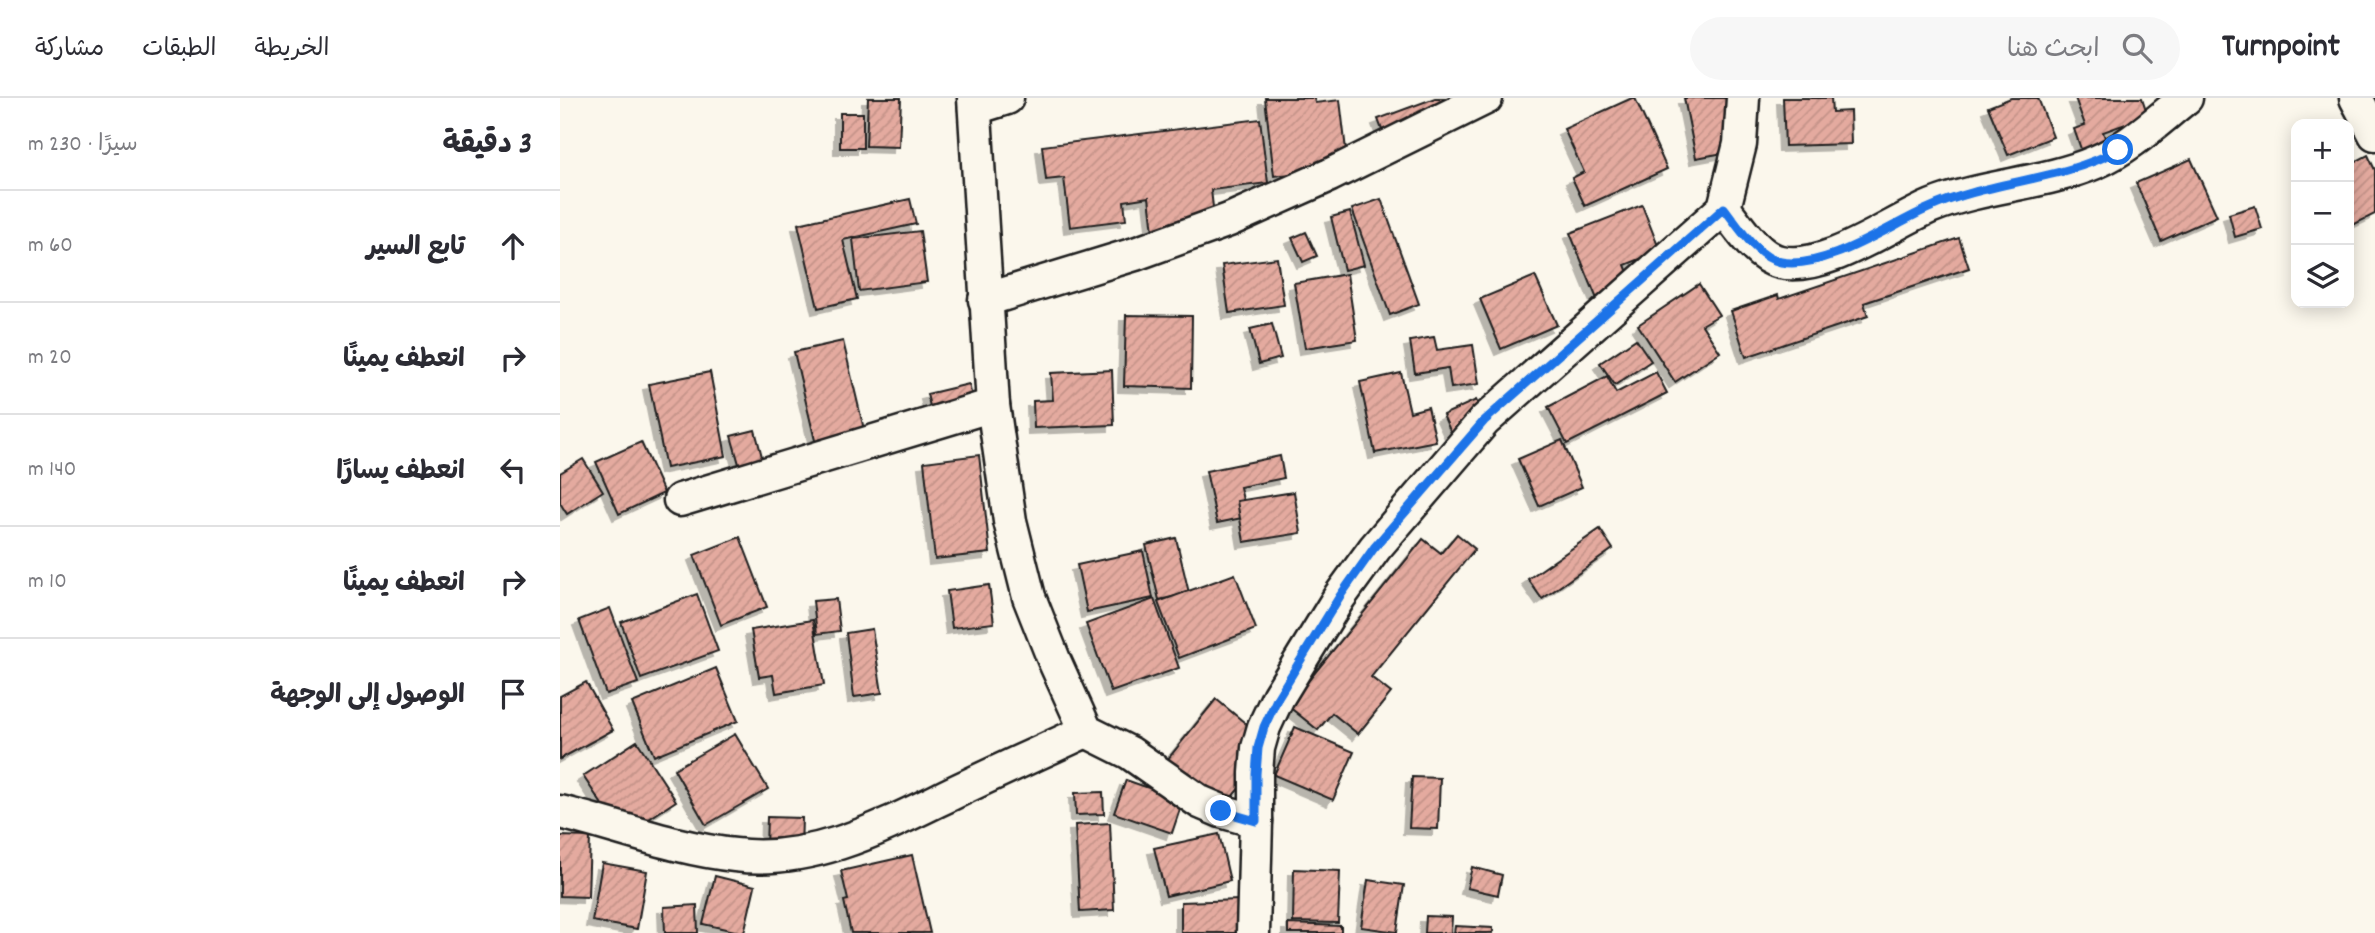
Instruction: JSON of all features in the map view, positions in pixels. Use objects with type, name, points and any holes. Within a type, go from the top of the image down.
[{"type":"street","points":[[1007,98],[974,103],[993,405],[1020,565],[1029,597],[1087,731],[1130,753],[1200,802],[1256,821]]},
{"type":"street","points":[[985,300],[1135,254],[1229,220],[1329,175],[1486,98]]},
{"type":"street","points":[[1253,933],[1258,748],[1278,697],[1340,596],[1374,548],[1484,421],[1724,208],[1740,144],[1743,98]]},
{"type":"street","points":[[1724,208],[1761,251],[1778,262],[1802,264],[1828,258],[1932,206],[1977,192],[2067,172],[2096,162],[2118,150],[2186,98]]},
{"type":"street","points":[[2356,98],[2375,134]]},
{"type":"street","points":[[680,499],[993,405]]},
{"type":"street","points":[[560,812],[675,843],[735,855],[767,857],[825,848],[876,830],[1087,731]]},
{"type":"building","points":[[868,98],[901,98],[899,147],[866,146]]},
{"type":"building","points":[[1265,98],[1314,98],[1315,103],[1340,100],[1348,167],[1274,176]]},
{"type":"building","points":[[1435,98],[1446,98],[1456,125],[1389,149],[1378,119]]},
{"type":"building","points":[[1635,98],[1667,169],[1585,206],[1572,178],[1584,172],[1564,129]]},
{"type":"building","points":[[1684,98],[1735,98],[1745,149],[1696,158]]},
{"type":"building","points":[[1783,98],[1831,98],[1832,112],[1850,111],[1851,144],[1785,146]]},
{"type":"building","points":[[2011,98],[2038,98],[2053,137],[2008,155],[1988,107]]},
{"type":"building","points":[[2075,98],[2142,98],[2148,116],[2103,132],[2112,157],[2087,166],[2074,129],[2085,125]]},
{"type":"building","points":[[840,113],[863,113],[863,148],[840,148]]},
{"type":"building","points":[[1260,119],[1268,183],[1211,190],[1215,224],[1153,232],[1149,197],[1124,201],[1126,220],[1070,227],[1064,178],[1046,180],[1042,146]]},
{"type":"building","points":[[2368,155],[2375,170],[2375,214],[2354,224],[2354,182],[2354,162]]},
{"type":"building","points":[[2191,159],[2217,216],[2161,241],[2136,183]]},
{"type":"building","points":[[910,199],[916,224],[843,240],[857,299],[818,308],[798,224]]},
{"type":"building","points":[[1381,199],[1419,304],[1390,315],[1352,209]]},
{"type":"building","points":[[1642,205],[1660,251],[1625,265],[1637,294],[1601,309],[1570,233]]},
{"type":"building","points":[[2255,206],[2262,229],[2235,237],[2229,214]]},
{"type":"building","points":[[1350,212],[1364,265],[1344,270],[1331,217]]},
{"type":"building","points":[[920,231],[927,282],[859,291],[853,239]]},
{"type":"building","points":[[1306,232],[1317,256],[1303,262],[1292,238]]},
{"type":"building","points":[[1959,238],[1969,268],[1864,303],[1868,316],[1746,357],[1731,311],[1778,295],[1779,299]]},
{"type":"building","points":[[1277,258],[1284,305],[1229,313],[1222,265]]},
{"type":"building","points":[[1347,274],[1357,340],[1305,348],[1294,283]]},
{"type":"building","points":[[1535,276],[1557,325],[1501,349],[1480,299]]},
{"type":"building","points":[[1699,284],[1719,315],[1702,325],[1720,352],[1675,382],[1638,325]]},
{"type":"building","points":[[1126,315],[1192,316],[1191,388],[1124,386]]},
{"type":"building","points":[[1272,324],[1281,358],[1259,364],[1250,329]]},
{"type":"building","points":[[1434,337],[1437,350],[1473,345],[1479,384],[1451,388],[1448,368],[1415,373],[1410,341]]},
{"type":"building","points":[[1636,339],[1651,361],[1615,385],[1600,363]]},
{"type":"building","points":[[843,341],[867,442],[818,453],[794,352]]},
{"type":"building","points":[[1112,370],[1114,425],[1034,428],[1033,401],[1053,400],[1051,373]]},
{"type":"building","points":[[710,372],[726,456],[666,468],[649,384]]},
{"type":"building","points":[[1656,372],[1667,393],[1567,444],[1548,407],[1607,376],[1616,393]]},
{"type":"building","points":[[1401,373],[1410,412],[1428,407],[1436,441],[1375,453],[1360,382]]},
{"type":"building","points":[[969,384],[975,409],[933,419],[927,394]]},
{"type":"building","points":[[1476,400],[1489,429],[1456,444],[1443,415]]},
{"type":"building","points":[[755,430],[766,472],[743,478],[731,436]]},
{"type":"building","points":[[1562,440],[1582,487],[1539,506],[1518,459]]},
{"type":"building","points":[[641,442],[664,493],[619,514],[596,462]]},
{"type":"building","points":[[979,455],[990,553],[935,559],[924,462]]},
{"type":"building","points":[[1280,456],[1284,478],[1240,487],[1247,517],[1217,523],[1206,471]]},
{"type":"building","points":[[583,459],[603,491],[567,514],[560,503],[560,473]]},
{"type":"building","points":[[1294,492],[1301,533],[1244,542],[1237,501]]},
{"type":"building","points":[[1600,529],[1613,549],[1542,599],[1528,579]]},
{"type":"building","points":[[1457,534],[1475,549],[1371,677],[1391,693],[1358,734],[1332,713],[1318,730],[1288,706],[1423,539],[1441,553]]},
{"type":"building","points":[[740,537],[767,607],[721,625],[694,555]]},
{"type":"building","points":[[1176,538],[1189,593],[1159,600],[1146,545]]},
{"type":"building","points":[[1143,551],[1153,598],[1087,612],[1077,565]]},
{"type":"building","points":[[1235,574],[1256,629],[1179,658],[1158,602]]},
{"type":"building","points":[[989,585],[994,623],[952,628],[947,591]]},
{"type":"building","points":[[697,594],[718,651],[641,679],[621,622]]},
{"type":"building","points":[[836,599],[840,631],[817,634],[813,601]]},
{"type":"building","points":[[1154,599],[1179,668],[1111,692],[1086,624]]},
{"type":"building","points":[[610,608],[638,683],[606,694],[579,620]]},
{"type":"building","points":[[813,620],[824,685],[776,693],[773,675],[759,677],[751,630]]},
{"type":"building","points":[[872,629],[882,693],[854,697],[846,633]]},
{"type":"building","points":[[716,668],[738,721],[654,756],[632,703]]},
{"type":"building","points":[[586,682],[613,730],[560,759],[560,696]]},
{"type":"building","points":[[1216,699],[1273,746],[1224,807],[1167,760]]},
{"type":"building","points":[[1295,727],[1354,752],[1333,800],[1274,775]]},
{"type":"building","points":[[735,734],[768,789],[706,825],[674,769]]},
{"type":"building","points":[[637,741],[676,801],[623,836],[583,776]]},
{"type":"building","points":[[1412,777],[1440,778],[1438,829],[1409,828]]},
{"type":"building","points":[[1126,780],[1183,800],[1172,833],[1114,813]]},
{"type":"building","points":[[1103,792],[1104,814],[1076,815],[1075,793]]},
{"type":"building","points":[[767,817],[802,818],[801,850],[766,848]]},
{"type":"building","points":[[1110,823],[1114,910],[1080,912],[1075,825]]},
{"type":"building","points":[[1219,834],[1230,881],[1166,896],[1154,848]]},
{"type":"building","points":[[560,836],[590,837],[588,897],[560,896]]},
{"type":"building","points":[[912,855],[930,933],[851,933],[844,901],[848,900],[841,871]]},
{"type":"building","points":[[602,863],[647,871],[637,929],[592,921]]},
{"type":"building","points":[[1472,867],[1502,875],[1498,895],[1467,888]]},
{"type":"building","points":[[1294,869],[1340,871],[1338,923],[1293,922]]},
{"type":"building","points":[[715,876],[755,886],[744,933],[703,924]]},
{"type":"building","points":[[1368,880],[1404,885],[1397,932],[1361,927]]},
{"type":"building","points":[[1240,900],[1241,933],[1181,933],[1181,902]]},
{"type":"building","points":[[697,905],[698,933],[665,933],[664,907]]},
{"type":"building","points":[[1426,916],[1452,917],[1451,933],[1425,933]]},
{"type":"building","points":[[1288,924],[1341,926],[1341,933],[1288,933]]},
{"type":"building","points":[[1455,926],[1493,928],[1493,933],[1454,933]]},
{"type":"route","points":[[1221,811],[1256,821],[1258,748],[1264,727],[1278,697],[1340,596],[1374,548],[1484,421],[1724,208],[1761,251],[1778,262],[1802,264],[1828,258],[1932,206],[1977,192],[2067,172],[2096,162],[2118,150]]}]
